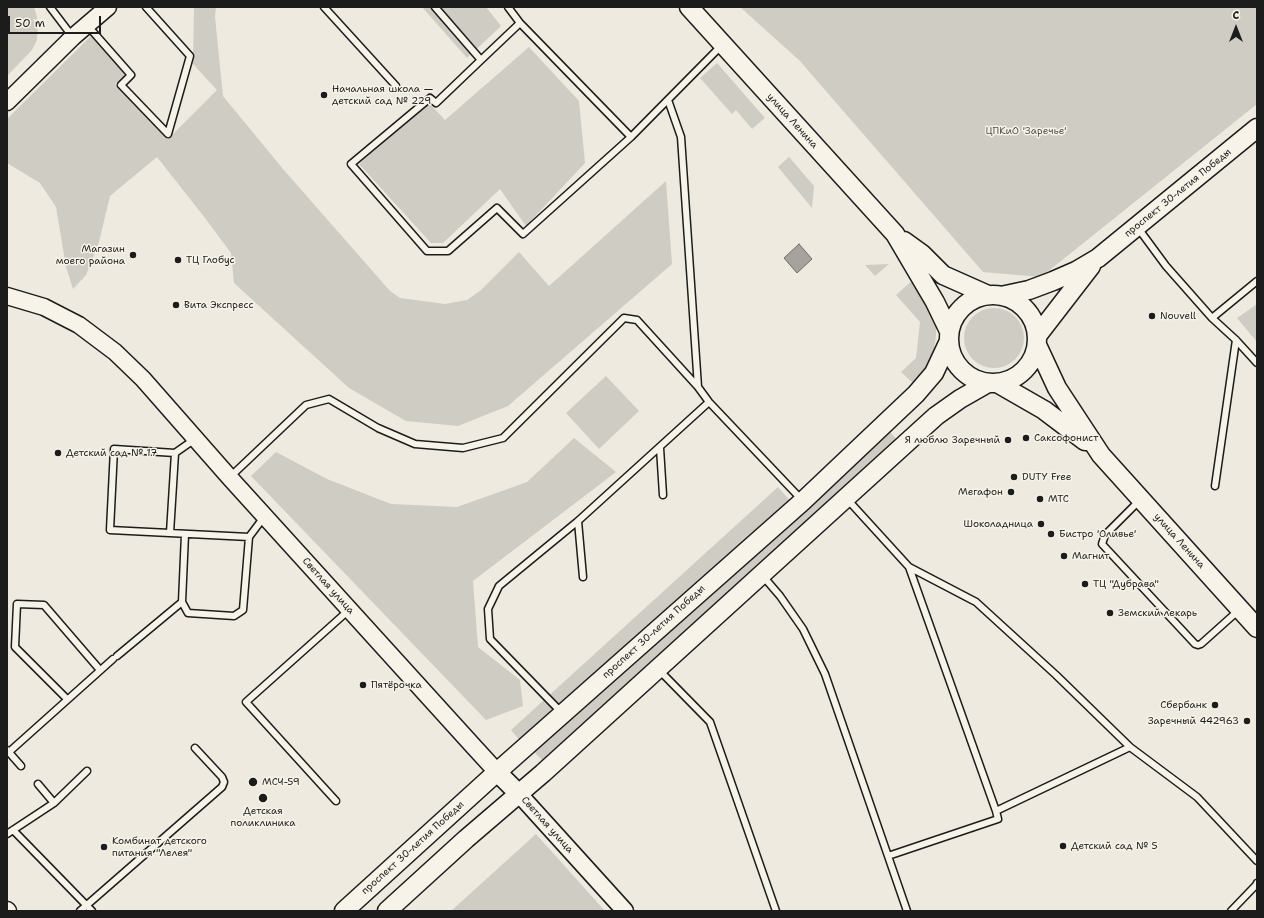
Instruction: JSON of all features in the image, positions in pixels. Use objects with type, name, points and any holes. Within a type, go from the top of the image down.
[{"type":"main road","name":"улица Ленина","points":[[689,7],[895,234],[922,254],[944,275],[995,296]]},
{"type":"main road","name":"проспект 30-летия Победы","points":[[995,296],[1029,290],[1076,271],[1098,258],[1257,128]]},
{"type":"main road","name":"улица Ленина","points":[[895,234],[935,302],[949,336]]},
{"type":"main road","name":"проспект 30-летия Победы","points":[[1037,340],[1081,278],[1098,258]]},
{"type":"main road","points":[[387,911],[466,839],[519,794],[936,416],[960,399],[992,383],[1011,379],[1024,371],[1032,359],[1037,340],[1033,322],[1026,310],[1015,301],[995,296],[975,299],[963,307],[954,318],[949,336],[952,356],[960,369],[973,379],[992,383]]},
{"type":"main road","name":"проспект 30-летия Победы","points":[[344,911],[497,772],[803,501],[916,394],[934,373],[949,336]]},
{"type":"main road","name":"улица Ленина","points":[[1037,340],[1057,388],[1101,455],[1257,628]]},
{"type":"main road","name":"улица Ленина","points":[[992,383],[1044,410],[1101,455]]},
{"type":"main road","name":"Светлая улица","points":[[497,772],[519,794]]},
{"type":"street","points":[[7,102],[92,17],[108,7]]},
{"type":"street","name":"Светлая улица","points":[[7,296],[44,307],[79,325],[115,352],[196,438],[230,478],[497,772]]},
{"type":"street","name":"Светлая улица","points":[[519,794],[625,911]]},
{"type":"lane","points":[[50,7],[73,37]]},
{"type":"lane","points":[[92,17],[131,75],[121,84],[168,134],[190,56],[146,7]]},
{"type":"lane","points":[[324,7],[396,86]]},
{"type":"lane","points":[[435,7],[481,60]]},
{"type":"lane","points":[[508,7],[520,23],[631,137]]},
{"type":"lane","points":[[520,23],[436,103],[430,98],[351,164],[427,251],[448,251],[497,208],[523,234],[631,137],[723,44]]},
{"type":"lane","points":[[668,100],[681,137],[698,387]]},
{"type":"lane","points":[[1137,226],[1166,266],[1212,318],[1236,340],[1257,363]]},
{"type":"lane","points":[[1212,318],[1257,281]]},
{"type":"lane","points":[[230,478],[306,405],[330,398],[378,428],[415,444],[463,448],[503,438],[624,318],[638,320],[698,387],[709,402],[803,501]]},
{"type":"lane","points":[[1215,486],[1236,340]]},
{"type":"lane","points":[[563,714],[490,639],[488,609],[499,586],[578,521],[709,402]]},
{"type":"lane","points":[[196,438],[175,453],[114,449],[110,530],[249,538]]},
{"type":"lane","points":[[660,448],[663,496]]},
{"type":"lane","points":[[170,533],[175,453]]},
{"type":"lane","points":[[846,498],[908,567],[976,602],[1056,675],[1130,747],[1196,797],[1257,861]]},
{"type":"lane","points":[[1141,499],[1105,535],[1102,544],[1198,645],[1240,609]]},
{"type":"lane","points":[[185,534],[182,602],[188,612],[234,616],[243,610],[249,538],[265,516]]},
{"type":"lane","points":[[578,521],[583,577]]},
{"type":"lane","points":[[888,856],[998,819],[908,567]]},
{"type":"lane","points":[[761,574],[780,596],[803,629],[825,674],[907,911]]},
{"type":"lane","points":[[21,766],[8,751],[115,657],[182,602]]},
{"type":"lane","points":[[67,699],[15,647],[17,604],[44,606],[100,670]]},
{"type":"lane","points":[[336,801],[246,702],[349,610]]},
{"type":"lane","points":[[658,668],[710,722],[776,911]]},
{"type":"lane","points":[[996,811],[1130,747]]},
{"type":"lane","points":[[80,911],[222,787],[224,782],[222,777],[195,748]]},
{"type":"lane","points":[[7,834],[54,803],[87,771]]},
{"type":"lane","points":[[38,784],[54,803]]},
{"type":"lane","points":[[13,830],[92,911]]},
{"type":"lane","points":[[1231,911],[1257,883]]},
{"type":"green space","points":[[7,7],[34,7],[38,21],[37,40],[32,50],[7,76]]},
{"type":"green space","points":[[194,7],[216,7],[215,17],[223,96],[283,169],[390,291],[400,298],[445,304],[467,300],[481,290],[519,252],[549,286],[666,181],[672,264],[508,406],[458,426],[406,421],[349,388],[234,283],[231,253],[157,157],[110,196],[99,242],[86,275],[73,289],[66,267],[56,207],[40,183],[7,163],[7,119],[92,35],[125,74],[115,84],[168,139],[217,90],[193,64]]},
{"type":"green space","points":[[422,7],[486,7],[501,26],[467,58]]},
{"type":"green space","name":"ЦПКиО 'Заречье'","points":[[740,7],[1257,7],[1257,104],[1041,277],[983,272],[799,60]]},
{"type":"green space","points":[[529,47],[579,101],[585,163],[526,226],[500,189],[443,243],[431,243],[359,164],[429,103],[445,120]]},
{"type":"green space","points":[[717,63],[765,118],[752,129],[736,110],[732,114],[700,78]]},
{"type":"green space","points":[[789,157],[814,186],[812,208],[778,167]]},
{"type":"green space","points":[[889,264],[875,276],[865,265]]},
{"type":"green space","points":[[916,277],[936,317],[936,336],[933,355],[925,371],[914,384],[901,372],[916,358],[920,322],[896,295]]},
{"type":"green space","points":[[1257,304],[1257,342],[1237,318]]},
{"type":"green space","points":[[988,308],[1000,308],[1011,313],[1019,321],[1024,332],[1022,350],[1011,363],[1000,368],[988,368],[977,363],[969,355],[964,344],[964,332],[969,321],[977,313]]},
{"type":"green space","points":[[606,376],[639,411],[599,449],[566,413]]},
{"type":"green space","points":[[889,431],[897,440],[542,760],[534,752]]},
{"type":"green space","points":[[574,438],[616,472],[473,581],[478,647],[520,680],[523,706],[486,720],[251,476],[276,452],[327,479],[391,504],[457,507],[527,482]]},
{"type":"green space","points":[[778,487],[792,503],[523,744],[511,730]]},
{"type":"green space","points":[[536,834],[605,911],[451,911]]},
{"type":"shaded area","points":[[799,244],[812,259],[797,273],[784,258]]},
{"type":"place","name":"Начальная школа — детский сад № 229","points":[[324,95]]},
{"type":"place","name":"Магазин моего района","points":[[133,255]]},
{"type":"place","name":"ТЦ Глобус","points":[[178,260]]},
{"type":"place","name":"Вита Экспресс","points":[[176,305]]},
{"type":"place","name":"Nouvell","points":[[1152,316]]},
{"type":"place","name":"Саксофонист","points":[[1026,438]]},
{"type":"place","name":"Я люблю Заречный","points":[[1008,440]]},
{"type":"place","name":"Детский сад № 17","points":[[58,453]]},
{"type":"place","name":"DUTY Free","points":[[1014,477]]},
{"type":"place","name":"Мегафон","points":[[1011,492]]},
{"type":"place","name":"МТС","points":[[1040,499]]},
{"type":"place","name":"Шоколадница","points":[[1041,524]]},
{"type":"place","name":"Бистро 'Оливье'","points":[[1051,534]]},
{"type":"place","name":"Магнит","points":[[1064,556]]},
{"type":"place","name":"ТЦ \"Дубрава\"","points":[[1085,584]]},
{"type":"place","name":"Земский лекарь","points":[[1110,613]]},
{"type":"place","name":"Пятёрочка","points":[[363,685]]},
{"type":"place","name":"Сбербанк","points":[[1215,705]]},
{"type":"place","name":"Заречный 442963","points":[[1247,721]]},
{"type":"place","name":"МСЧ-59","points":[[253,782]]},
{"type":"place","name":"Детская поликлиника","points":[[263,798]]},
{"type":"place","name":"Детский сад № 5","points":[[1063,846]]},
{"type":"place","name":"Комбинат детского питания \"Лелея\"","points":[[104,847]]}]
